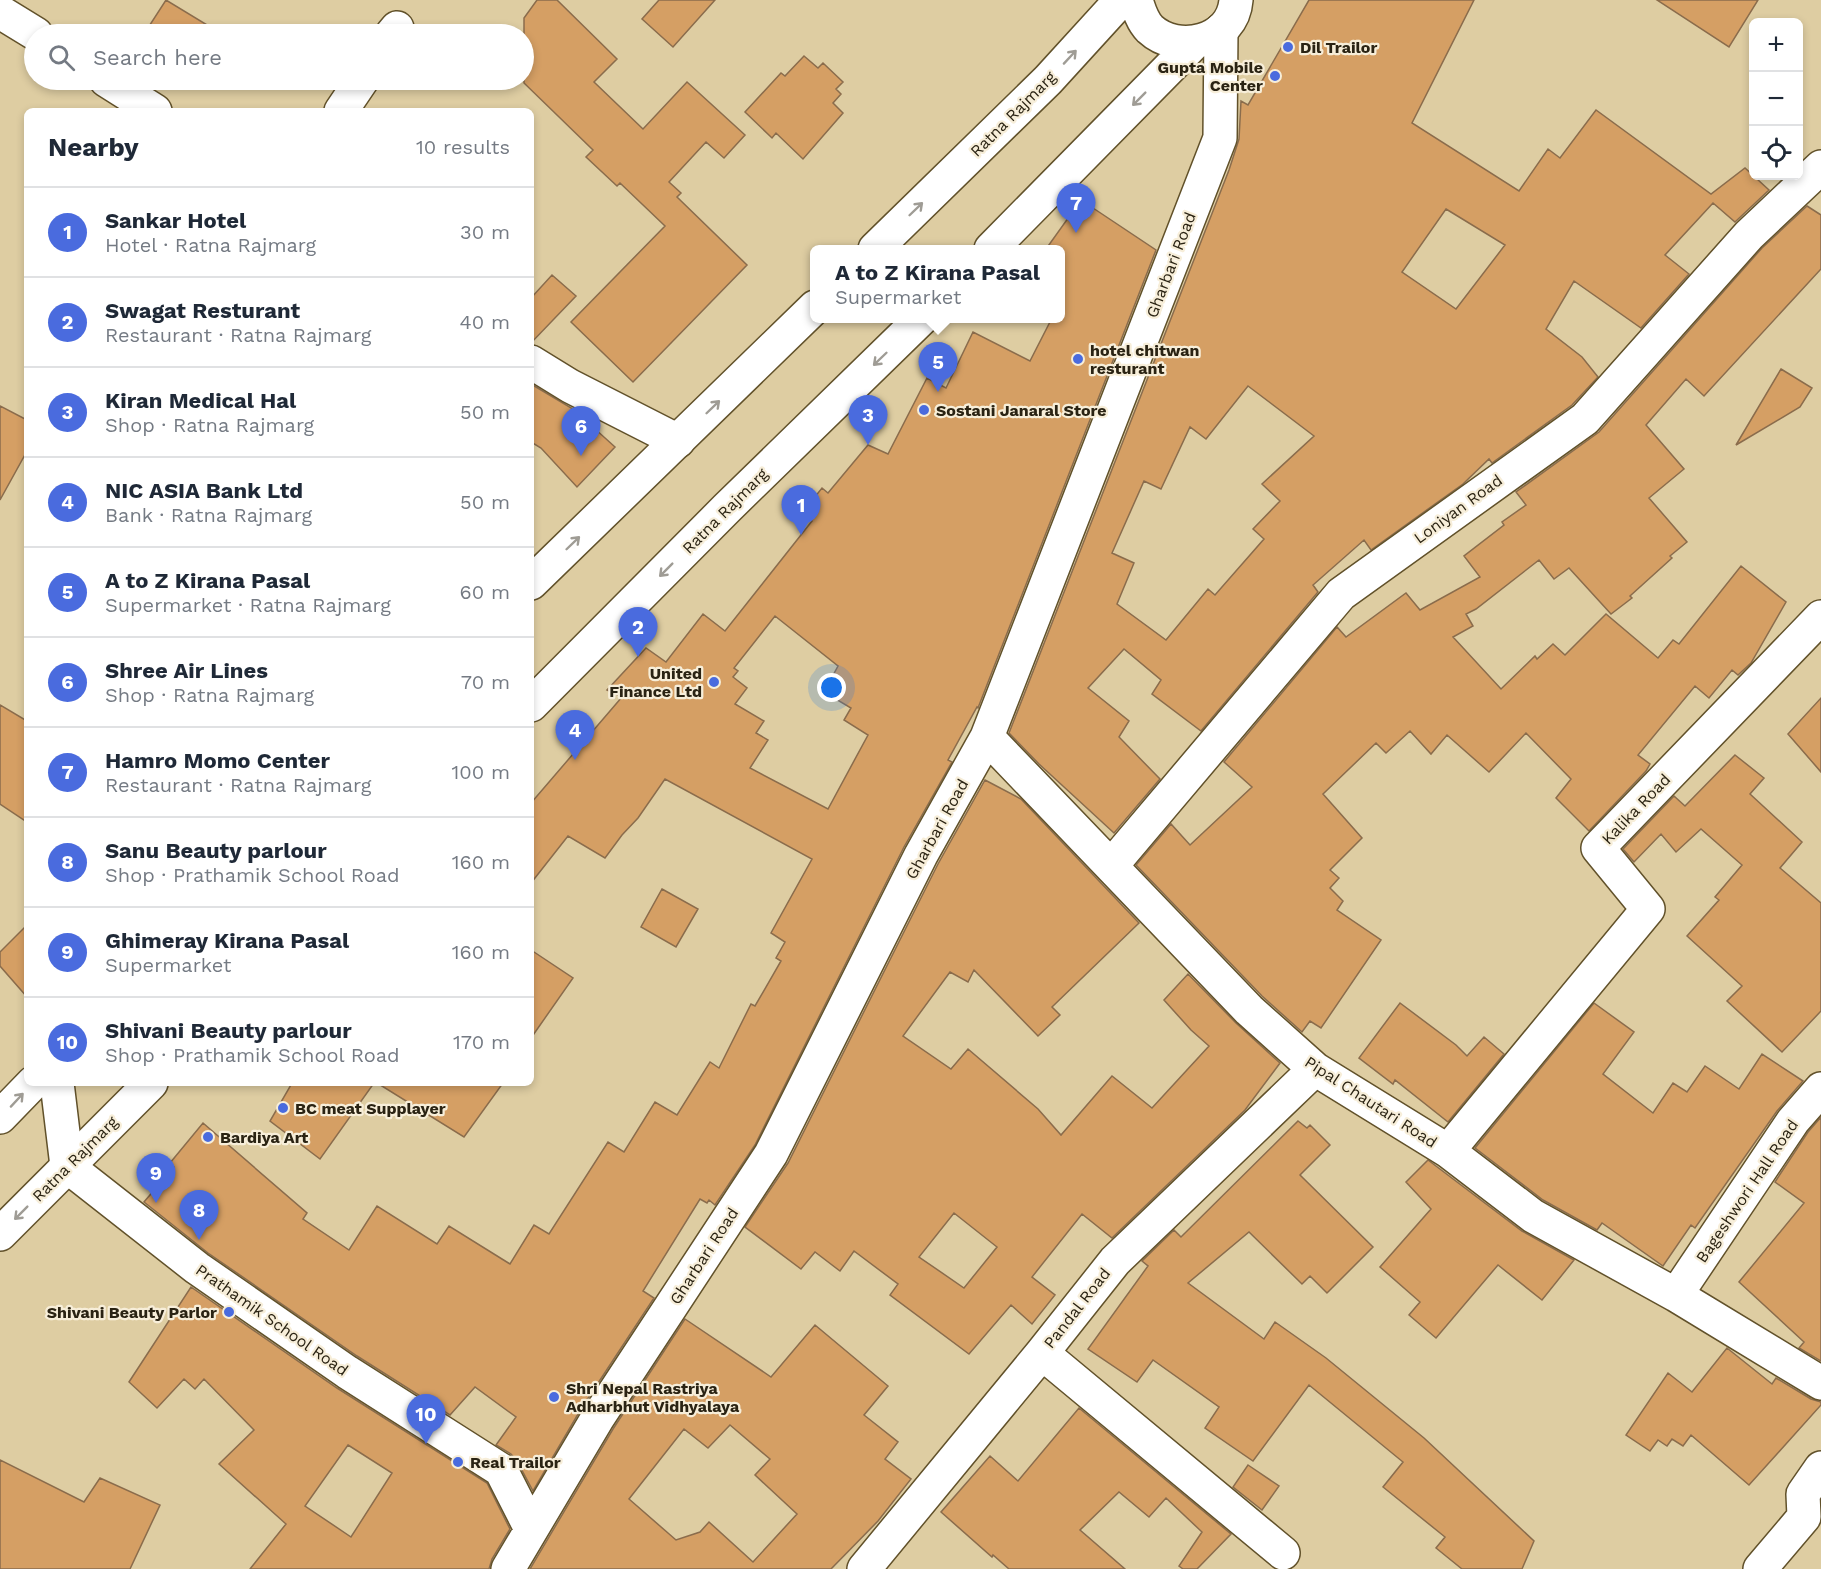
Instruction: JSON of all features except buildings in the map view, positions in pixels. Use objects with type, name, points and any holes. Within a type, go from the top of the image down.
[{"type":"main road","name":"Ratna Rajmarg","points":[[878,245],[1048,80],[1121,0]]},
{"type":"main road","points":[[1136,0],[1140,15],[1149,28],[1162,38],[1178,43],[1225,15]]},
{"type":"main road","points":[[0,12],[24,27]]},
{"type":"main road","points":[[995,245],[1225,15]]},
{"type":"main road","name":"Gharbari Road","points":[[508,1569],[597,1419],[771,1154],[921,855],[987,737],[1220,138],[1225,15]]},
{"type":"main road","points":[[122,90],[150,108]]},
{"type":"main road","points":[[343,108],[355,90]]},
{"type":"main road","name":"Loniyan Road","points":[[1111,866],[1341,594],[1585,419],[1749,235],[1821,167]]},
{"type":"main road","points":[[534,581],[810,312]]},
{"type":"main road","name":"Ratna Rajmarg","points":[[534,702],[917,323]]},
{"type":"main road","points":[[534,364],[570,387],[678,441]]},
{"type":"main road","name":"Kalika Road","points":[[1448,1151],[1648,909],[1598,848],[1821,617]]},
{"type":"main road","name":"Pipal Chautari Road","points":[[987,737],[1249,1010],[1315,1069],[1448,1151],[1533,1216],[1676,1295],[1821,1383]]},
{"type":"main road","name":"Pandal Road","points":[[864,1569],[1115,1261],[1315,1069]]},
{"type":"main road","points":[[0,1117],[30,1086]]},
{"type":"main road","points":[[57,1086],[68,1166]]},
{"type":"main road","name":"Ratna Rajmarg","points":[[0,1234],[148,1086]]},
{"type":"main road","name":"Bageshwori Hall Road","points":[[1676,1295],[1793,1121],[1821,1089]]},
{"type":"main road","name":"Prathamik School Road","points":[[68,1166],[197,1268],[347,1372],[501,1470],[531,1529]]},
{"type":"main road","points":[[1042,1353],[1283,1553]]},
{"type":"main road","points":[[1760,1569],[1804,1517],[1803,1494],[1821,1468]]},
{"type":"place","name":"Dil Trailor","points":[[1288,47]]},
{"type":"place","name":"Gupta Mobile Center","points":[[1275,76]]},
{"type":"place","name":"Hamro Momo Center","points":[[1076,233]]},
{"type":"place","name":"hotel chitwan resturant","points":[[1078,359]]},
{"type":"place","name":"A to Z Kirana Pasal","points":[[938,392]]},
{"type":"place","name":"Sostani Janaral Store","points":[[924,410]]},
{"type":"place","name":"Kiran Medical Hal","points":[[868,445]]},
{"type":"place","name":"Shree Air Lines","points":[[581,456]]},
{"type":"place","name":"Sankar Hotel","points":[[801,535]]},
{"type":"place","name":"Swagat Resturant","points":[[638,657]]},
{"type":"place","name":"United Finance Ltd","points":[[714,682]]},
{"type":"place","name":"NIC ASIA Bank Ltd","points":[[575,760]]},
{"type":"place","name":"BC meat Supplayer","points":[[283,1108]]},
{"type":"place","name":"Bardiya Art","points":[[208,1137]]},
{"type":"place","name":"Ghimeray Kirana Pasal","points":[[156,1203]]},
{"type":"place","name":"Sanu Beauty parlour","points":[[199,1240]]},
{"type":"place","name":"Shivani Beauty Parlor","points":[[229,1312]]},
{"type":"place","name":"Shri Nepal Rastriya Adharbhut Vidhyalaya","points":[[554,1397]]},
{"type":"place","name":"Shivani Beauty parlour","points":[[426,1444]]},
{"type":"place","name":"Real Trailor","points":[[458,1462]]}]
